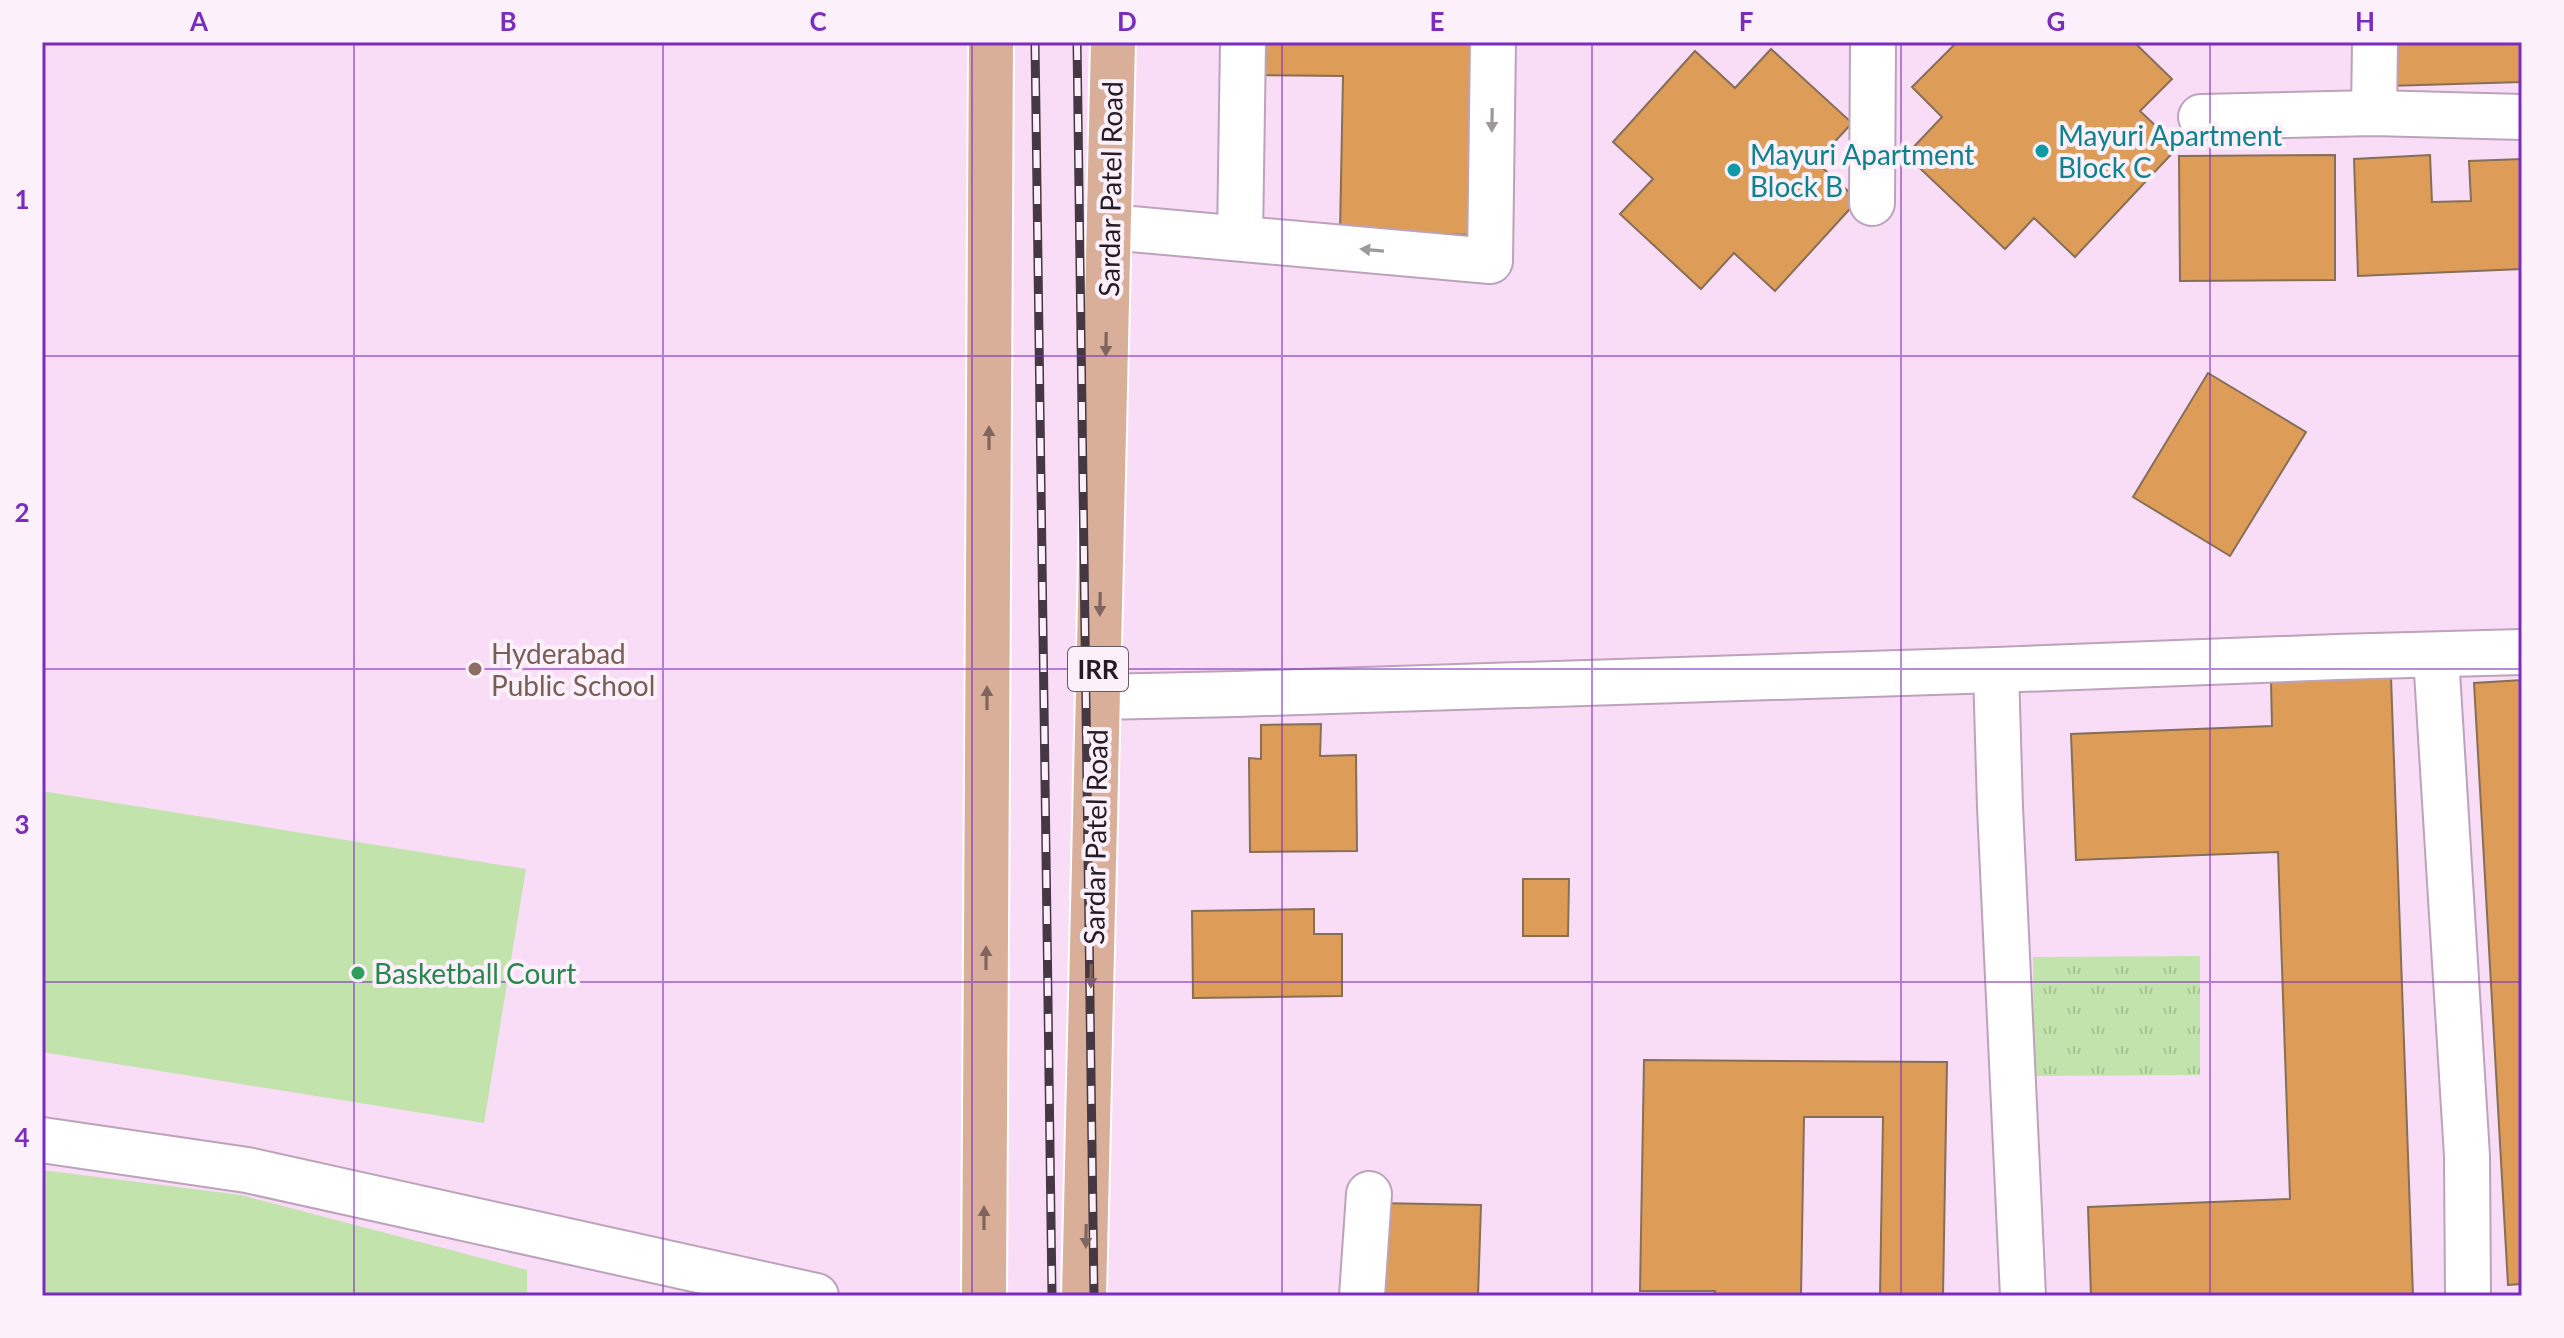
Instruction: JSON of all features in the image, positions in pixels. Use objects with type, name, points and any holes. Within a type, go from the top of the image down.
[{"type":"main road","points":[[984,1296],[991,42]]},
{"type":"main road","name":"Sardar Patel Road","points":[[1084,1296],[1113,42]]},
{"type":"street","points":[[1240,238],[1243,42]]},
{"type":"street","points":[[1109,227],[1490,261],[1493,42]]},
{"type":"street","points":[[1872,203],[1873,42]]},
{"type":"street","points":[[2374,113],[2375,42]]},
{"type":"street","points":[[2201,117],[2374,113],[2522,117]]},
{"type":"street","points":[[1098,697],[2522,652]]},
{"type":"street","points":[[2436,656],[2467,1156],[2468,1296]]},
{"type":"street","points":[[1996,670],[2023,1296]]},
{"type":"street","points":[[42,1140],[247,1170],[816,1296]]},
{"type":"street","points":[[1362,1296],[1369,1194]]},
{"type":"green space","name":"Basketball Court","points":[[42,791],[526,869],[484,1123],[42,1052]]},
{"type":"green space","points":[[2200,956],[2200,1075],[2034,1076],[2033,957]]},
{"type":"green space","points":[[42,1170],[241,1195],[527,1270],[527,1296],[42,1296]]},
{"type":"building","points":[[1252,42],[1485,42],[1481,235],[1340,233],[1343,76],[1251,75]]},
{"type":"building","name":"Mayuri Apartment Block C","points":[[1957,42],[2134,42],[2172,79],[2140,111],[2178,147],[2075,257],[2034,218],[2005,249],[1906,155],[1942,117],[1912,87]]},
{"type":"building","points":[[2387,42],[2522,42],[2522,82],[2388,86]]},
{"type":"building","name":"Mayuri Apartment Block B","points":[[1771,49],[1852,123],[1816,162],[1858,200],[1775,291],[1734,253],[1701,289],[1620,214],[1653,179],[1613,142],[1695,51],[1735,88]]},
{"type":"building","points":[[2335,155],[2335,280],[2180,281],[2179,156]]},
{"type":"building","points":[[2430,155],[2432,202],[2471,201],[2469,161],[2522,159],[2522,269],[2358,276],[2354,159]]},
{"type":"building","points":[[2208,373],[2306,432],[2230,556],[2133,497]]},
{"type":"building","points":[[2391,677],[2413,1296],[2091,1296],[2088,1207],[2290,1199],[2278,852],[2076,860],[2071,734],[2272,726],[2271,681]]},
{"type":"building","points":[[2522,680],[2522,1284],[2508,1285],[2474,683]]},
{"type":"building","points":[[1321,724],[1320,756],[1356,755],[1357,851],[1250,852],[1249,758],[1261,759],[1261,725]]},
{"type":"building","points":[[1523,879],[1569,879],[1568,936],[1523,936]]},
{"type":"building","points":[[1314,909],[1314,934],[1342,934],[1342,996],[1193,998],[1192,911]]},
{"type":"building","points":[[1644,1060],[1947,1062],[1943,1296],[1880,1296],[1883,1117],[1804,1117],[1801,1296],[1714,1296],[1715,1291],[1640,1291]]},
{"type":"building","points":[[1376,1203],[1481,1205],[1478,1296],[1374,1296]]},
{"type":"railway","points":[[1035,42],[1052,1296]]},
{"type":"railway","points":[[1077,42],[1094,1296]]},
{"type":"place","name":"Mayuri Apartment Block C","points":[[2042,151]]},
{"type":"place","name":"Mayuri Apartment Block B","points":[[1734,170]]},
{"type":"place","name":"Hyderabad Public School","points":[[475,669]]},
{"type":"place","name":"Basketball Court","points":[[358,973]]}]
